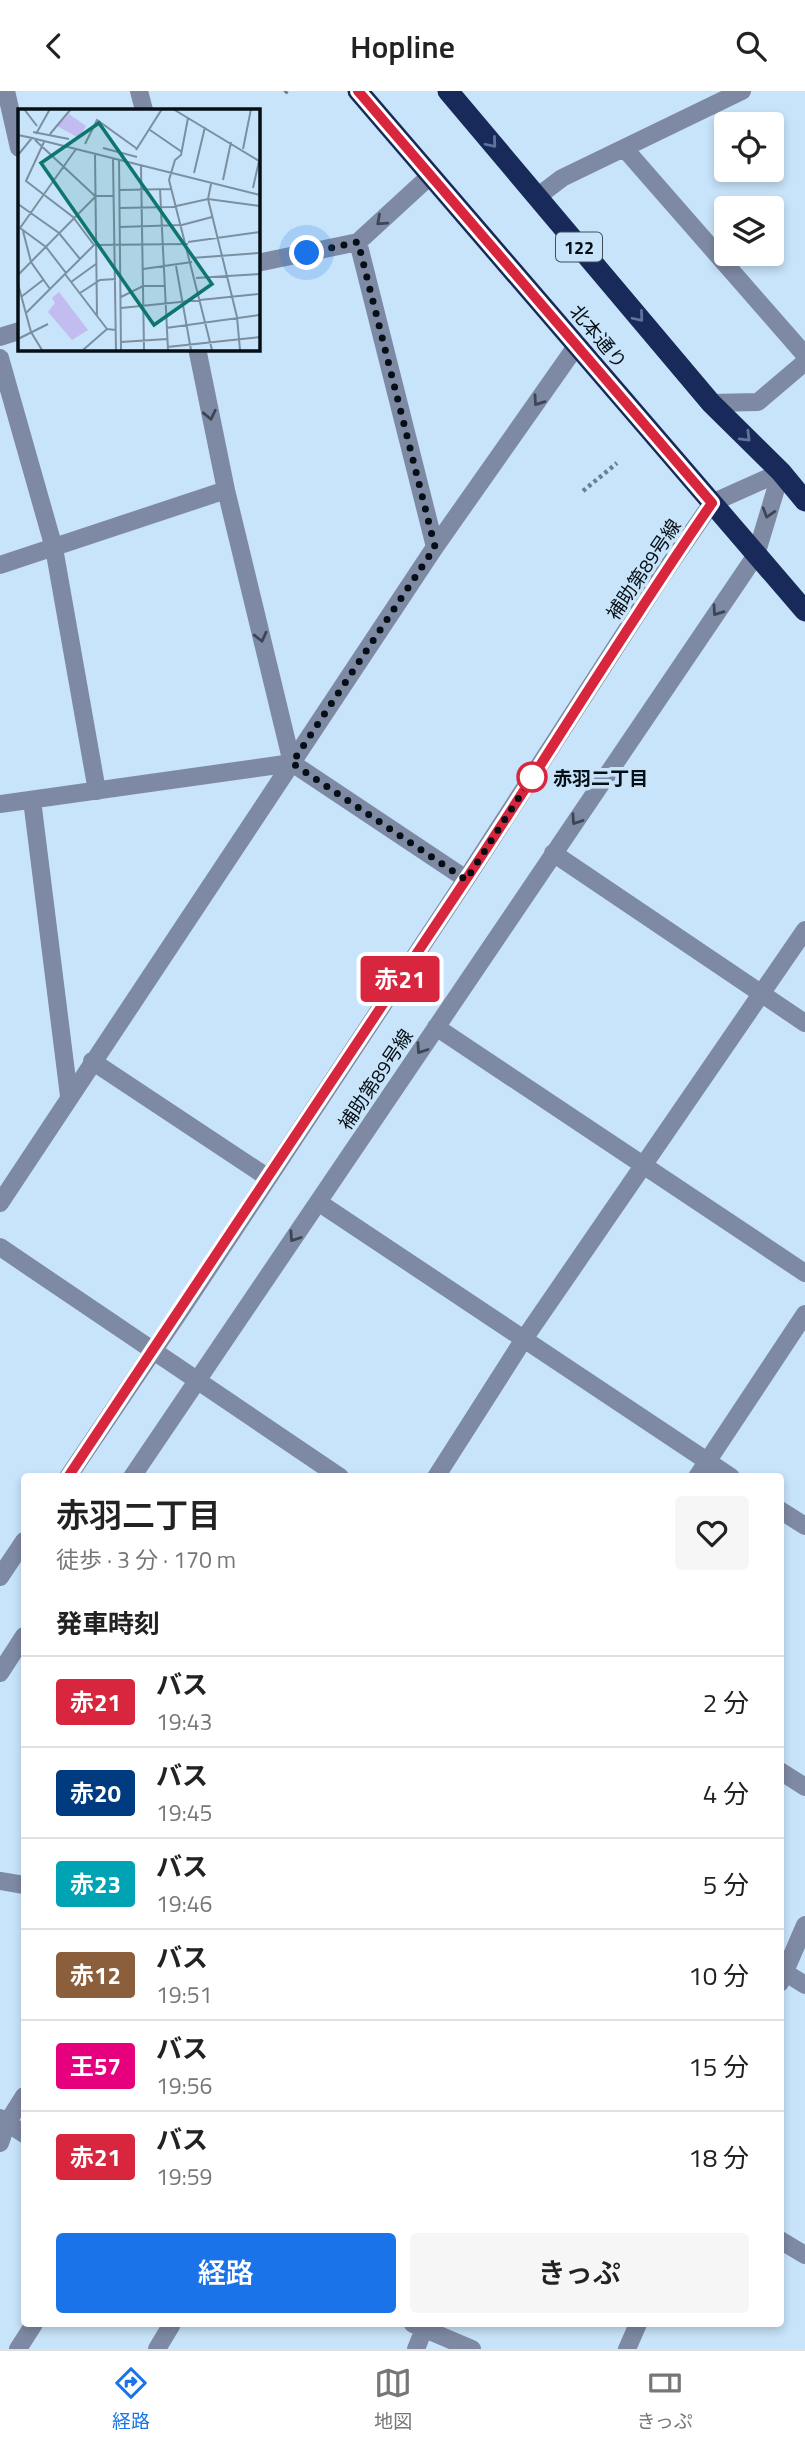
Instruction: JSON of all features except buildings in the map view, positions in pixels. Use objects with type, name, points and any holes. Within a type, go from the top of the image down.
[{"type":"highway","name":"北本通り","points":[[358,91],[805,611]]},
{"type":"highway","name":"122","points":[[448,91],[710,403],[781,472],[805,501]]},
{"type":"street","points":[[6,91],[18,144]]},
{"type":"street","points":[[139,91],[144,109]]},
{"type":"street","points":[[537,197],[562,178],[741,91]]},
{"type":"street","points":[[624,149],[805,355]]},
{"type":"street","points":[[259,263],[358,242],[432,175]]},
{"type":"street","points":[[358,242],[435,547]]},
{"type":"street","points":[[0,337],[18,331]]},
{"type":"street","points":[[0,1203],[435,547],[578,345]]},
{"type":"street","points":[[197,350],[226,491],[292,763]]},
{"type":"street","points":[[0,358],[54,548],[97,791]]},
{"type":"street","points":[[710,403],[758,401],[805,362]]},
{"type":"street","points":[[712,503],[781,472]]},
{"type":"street","name":"補助第89号線","points":[[134,1473],[756,555],[781,472]]},
{"type":"street","points":[[0,565],[226,491]]},
{"type":"street","name":"補助第89号線","points":[[71,1473],[466,880],[659,580],[712,503]]},
{"type":"street","points":[[0,804],[292,763],[466,880]]},
{"type":"street","points":[[32,800],[69,1096]]},
{"type":"street","points":[[553,853],[805,1023]]},
{"type":"street","points":[[439,1473],[524,1339],[805,929]]},
{"type":"street","points":[[436,1027],[805,1273]]},
{"type":"street","points":[[92,1061],[267,1177]]},
{"type":"street","points":[[318,1202],[725,1473]]},
{"type":"street","points":[[0,1247],[334,1473]]},
{"type":"street","points":[[700,1473],[805,1314]]},
{"type":"street","points":[[784,1513],[805,1526]]},
{"type":"street","points":[[0,1577],[21,1546]]},
{"type":"street","points":[[0,1673],[21,1641]]},
{"type":"street","points":[[784,1774],[805,1787]]},
{"type":"street","points":[[0,1881],[21,1884]]},
{"type":"street","points":[[784,1976],[805,1925]]},
{"type":"street","points":[[784,1978],[805,1985]]},
{"type":"street","points":[[0,2143],[3,2121],[21,2100]]},
{"type":"street","points":[[3,2121],[21,2132]]},
{"type":"street","points":[[784,2243],[805,2255]]},
{"type":"street","points":[[18,2349],[32,2327]]},
{"type":"street","points":[[157,2349],[171,2327]]},
{"type":"street","points":[[416,2349],[421,2327]]},
{"type":"street","points":[[423,2327],[472,2349]]},
{"type":"street","points":[[627,2349],[637,2327]]},
{"type":"path","points":[[583,491],[617,463]]},
{"type":"bus line","name":"赤21","points":[[71,1473],[186,1304],[712,503],[358,91]]},
{"type":"place","name":"赤羽二丁目","points":[[532,777]]},
{"type":"route","points":[[307,253],[358,242],[435,547],[292,763],[466,880],[532,777]]}]
